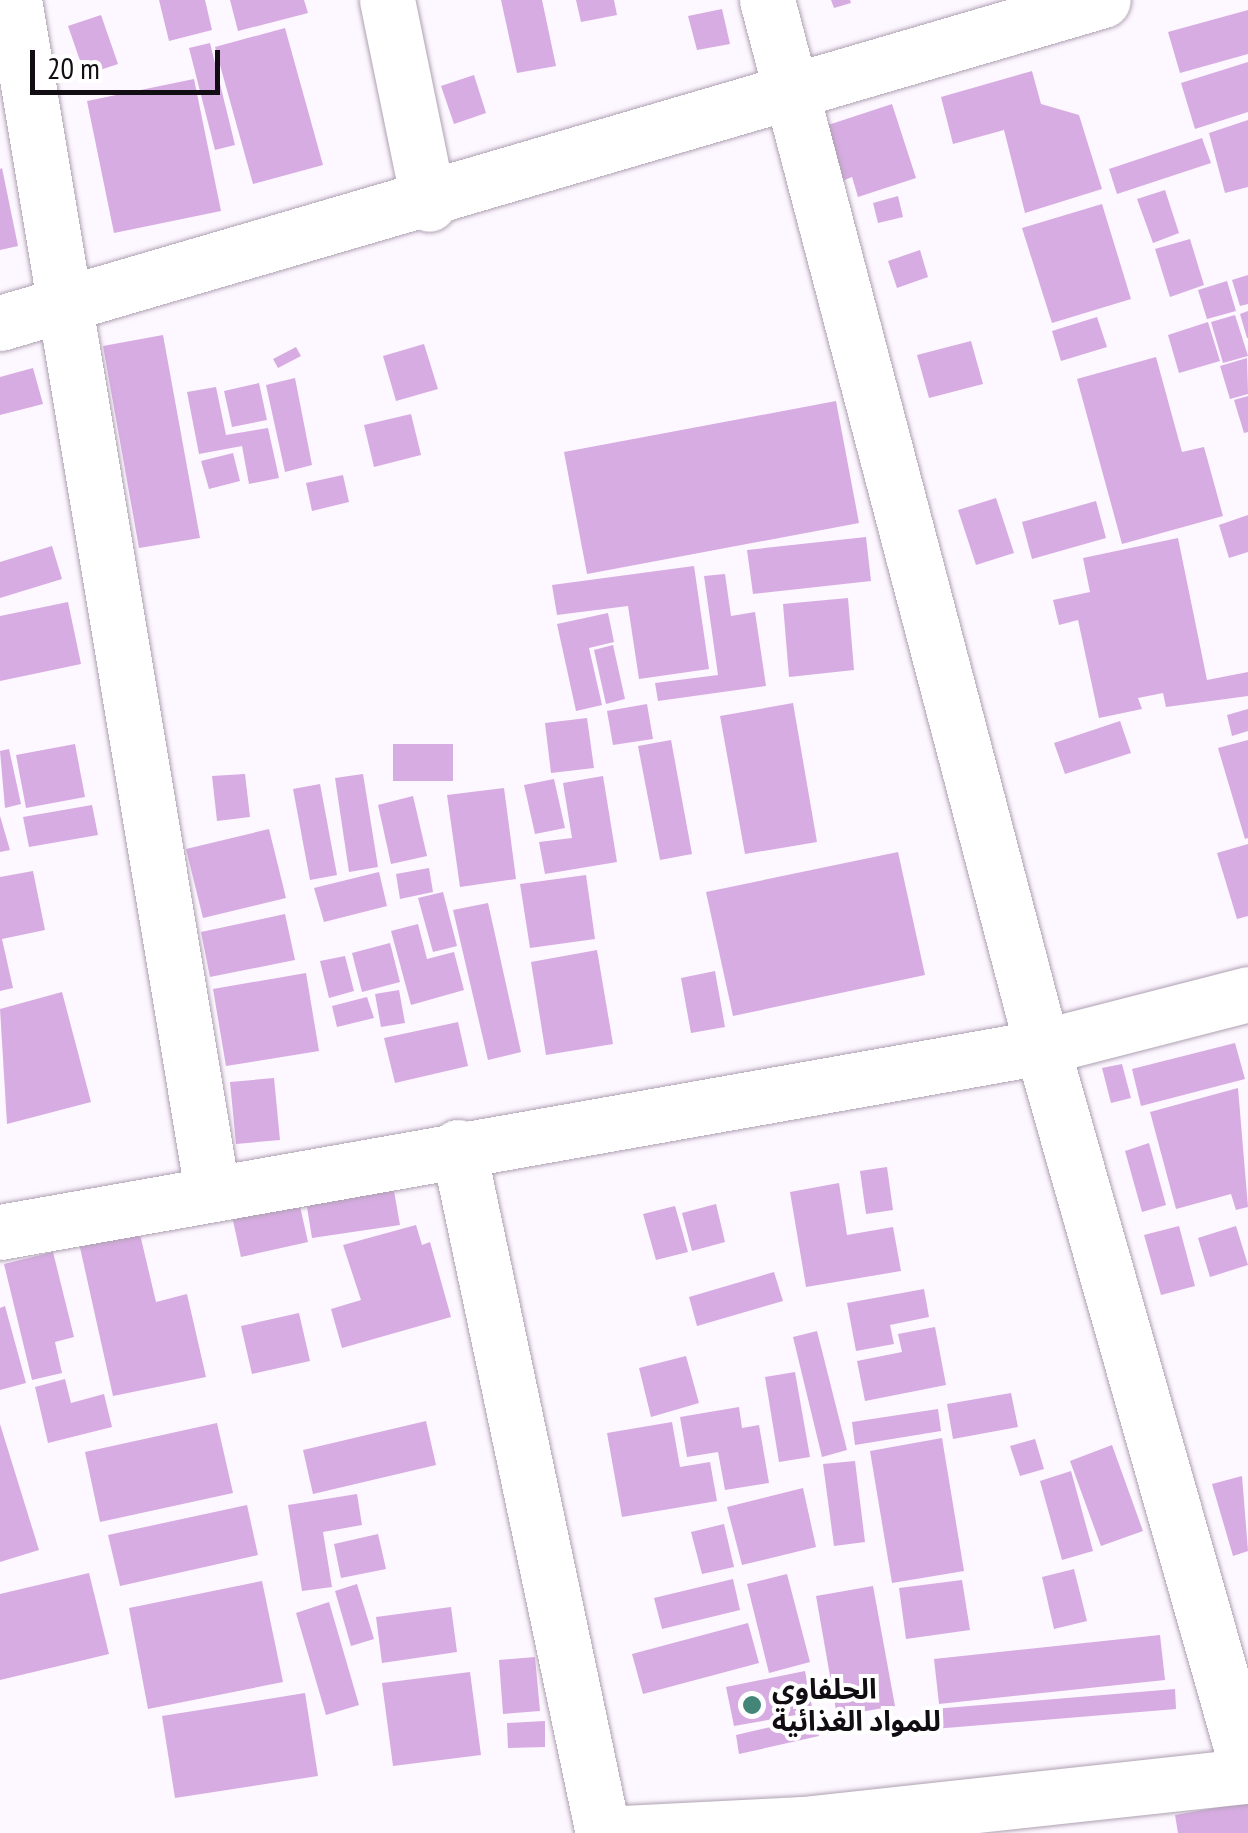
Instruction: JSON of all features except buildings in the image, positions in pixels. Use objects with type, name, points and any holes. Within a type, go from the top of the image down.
[{"type":"street","points":[[14,0],[68,304],[212,1191]]},
{"type":"street","points":[[387,0],[429,204]]},
{"type":"street","points":[[623,1833],[804,1828],[1248,1773],[1042,1046],[767,0]]},
{"type":"street","points":[[0,323],[429,204],[1103,0]]},
{"type":"street","points":[[0,1232],[212,1191],[1042,1046],[1248,994]]},
{"type":"street","points":[[458,1148],[603,1833]]},
{"type":"place","name":"الحلفاوي للمواد الغذائية","points":[[752,1705]]}]
